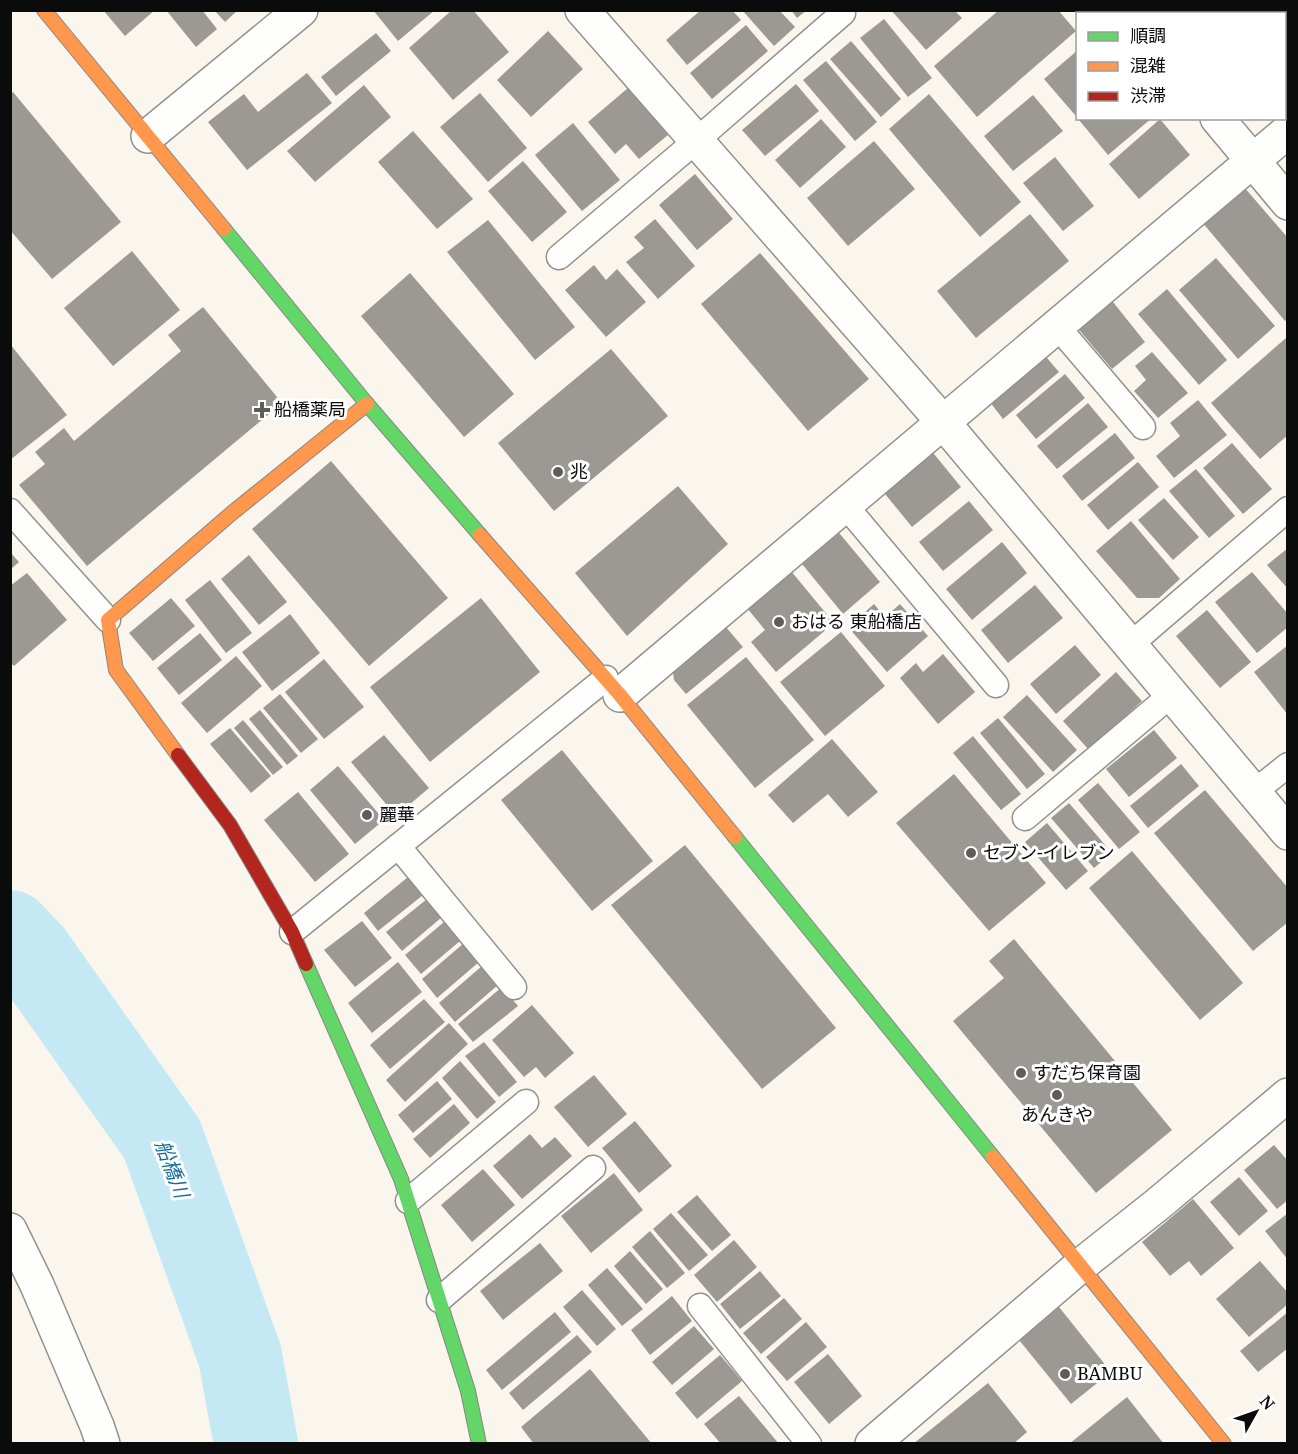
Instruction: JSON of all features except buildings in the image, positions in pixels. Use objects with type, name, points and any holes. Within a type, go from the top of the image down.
[{"type":"street","points":[[44,10],[367,404],[613,687],[1224,1443]]},
{"type":"street","points":[[148,136],[301,10]]},
{"type":"street","points":[[582,10],[943,422],[1287,833]]},
{"type":"street","points":[[1219,120],[1287,203]]},
{"type":"street","points":[[613,687],[845,505],[1287,131]]},
{"type":"street","points":[[367,404],[223,521],[108,620],[116,670],[230,825],[292,932],[396,1168],[468,1391],[479,1443]]},
{"type":"street","points":[[872,1443],[1081,1265],[1158,1204],[1287,1095]]},
{"type":"street","points":[[10,1230],[51,1317],[98,1426],[103,1443]]},
{"type":"lane","points":[[559,257],[843,13]]},
{"type":"lane","points":[[1057,326],[1143,428]]},
{"type":"lane","points":[[845,505],[996,685]]},
{"type":"lane","points":[[1130,645],[1287,509]]},
{"type":"lane","points":[[10,511],[108,620]]},
{"type":"lane","points":[[292,932],[399,846],[613,687]]},
{"type":"lane","points":[[1025,818],[1172,694]]},
{"type":"lane","points":[[1254,792],[1287,765]]},
{"type":"lane","points":[[399,846],[514,987]]},
{"type":"lane","points":[[408,1201],[526,1102]]},
{"type":"lane","points":[[439,1300],[593,1168]]},
{"type":"lane","points":[[699,1306],[809,1443]]},
{"type":"waterway","name":"船橋川","points":[[10,932],[31,954],[162,1139],[240,1356],[256,1444]]},
{"type":"traffic: fast","points":[[224,229],[367,404],[480,535]]},
{"type":"traffic: fast","points":[[735,837],[993,1157]]},
{"type":"traffic: fast","points":[[306,964],[401,1179],[468,1391],[479,1444]]},
{"type":"traffic: slow","points":[[44,10],[224,229]]},
{"type":"traffic: slow","points":[[178,755],[116,670],[108,620],[232,513],[367,404]]},
{"type":"traffic: slow","points":[[480,535],[620,695],[735,837]]},
{"type":"traffic: slow","points":[[993,1157],[1224,1444]]},
{"type":"traffic: jam","points":[[178,755],[230,825],[292,932],[306,964]]},
{"type":"place","name":"船橋薬局","points":[[262,410]]},
{"type":"place","name":"兆","points":[[558,472]]},
{"type":"place","name":"おはる 東船橋店","points":[[779,622]]},
{"type":"place","name":"麗華","points":[[367,815]]},
{"type":"place","name":"セブン-イレブン","points":[[971,853]]},
{"type":"place","name":"すだち保育園","points":[[1021,1073]]},
{"type":"place","name":"あんきや","points":[[1057,1095]]},
{"type":"place","name":"BAMBU","points":[[1065,1374]]}]
